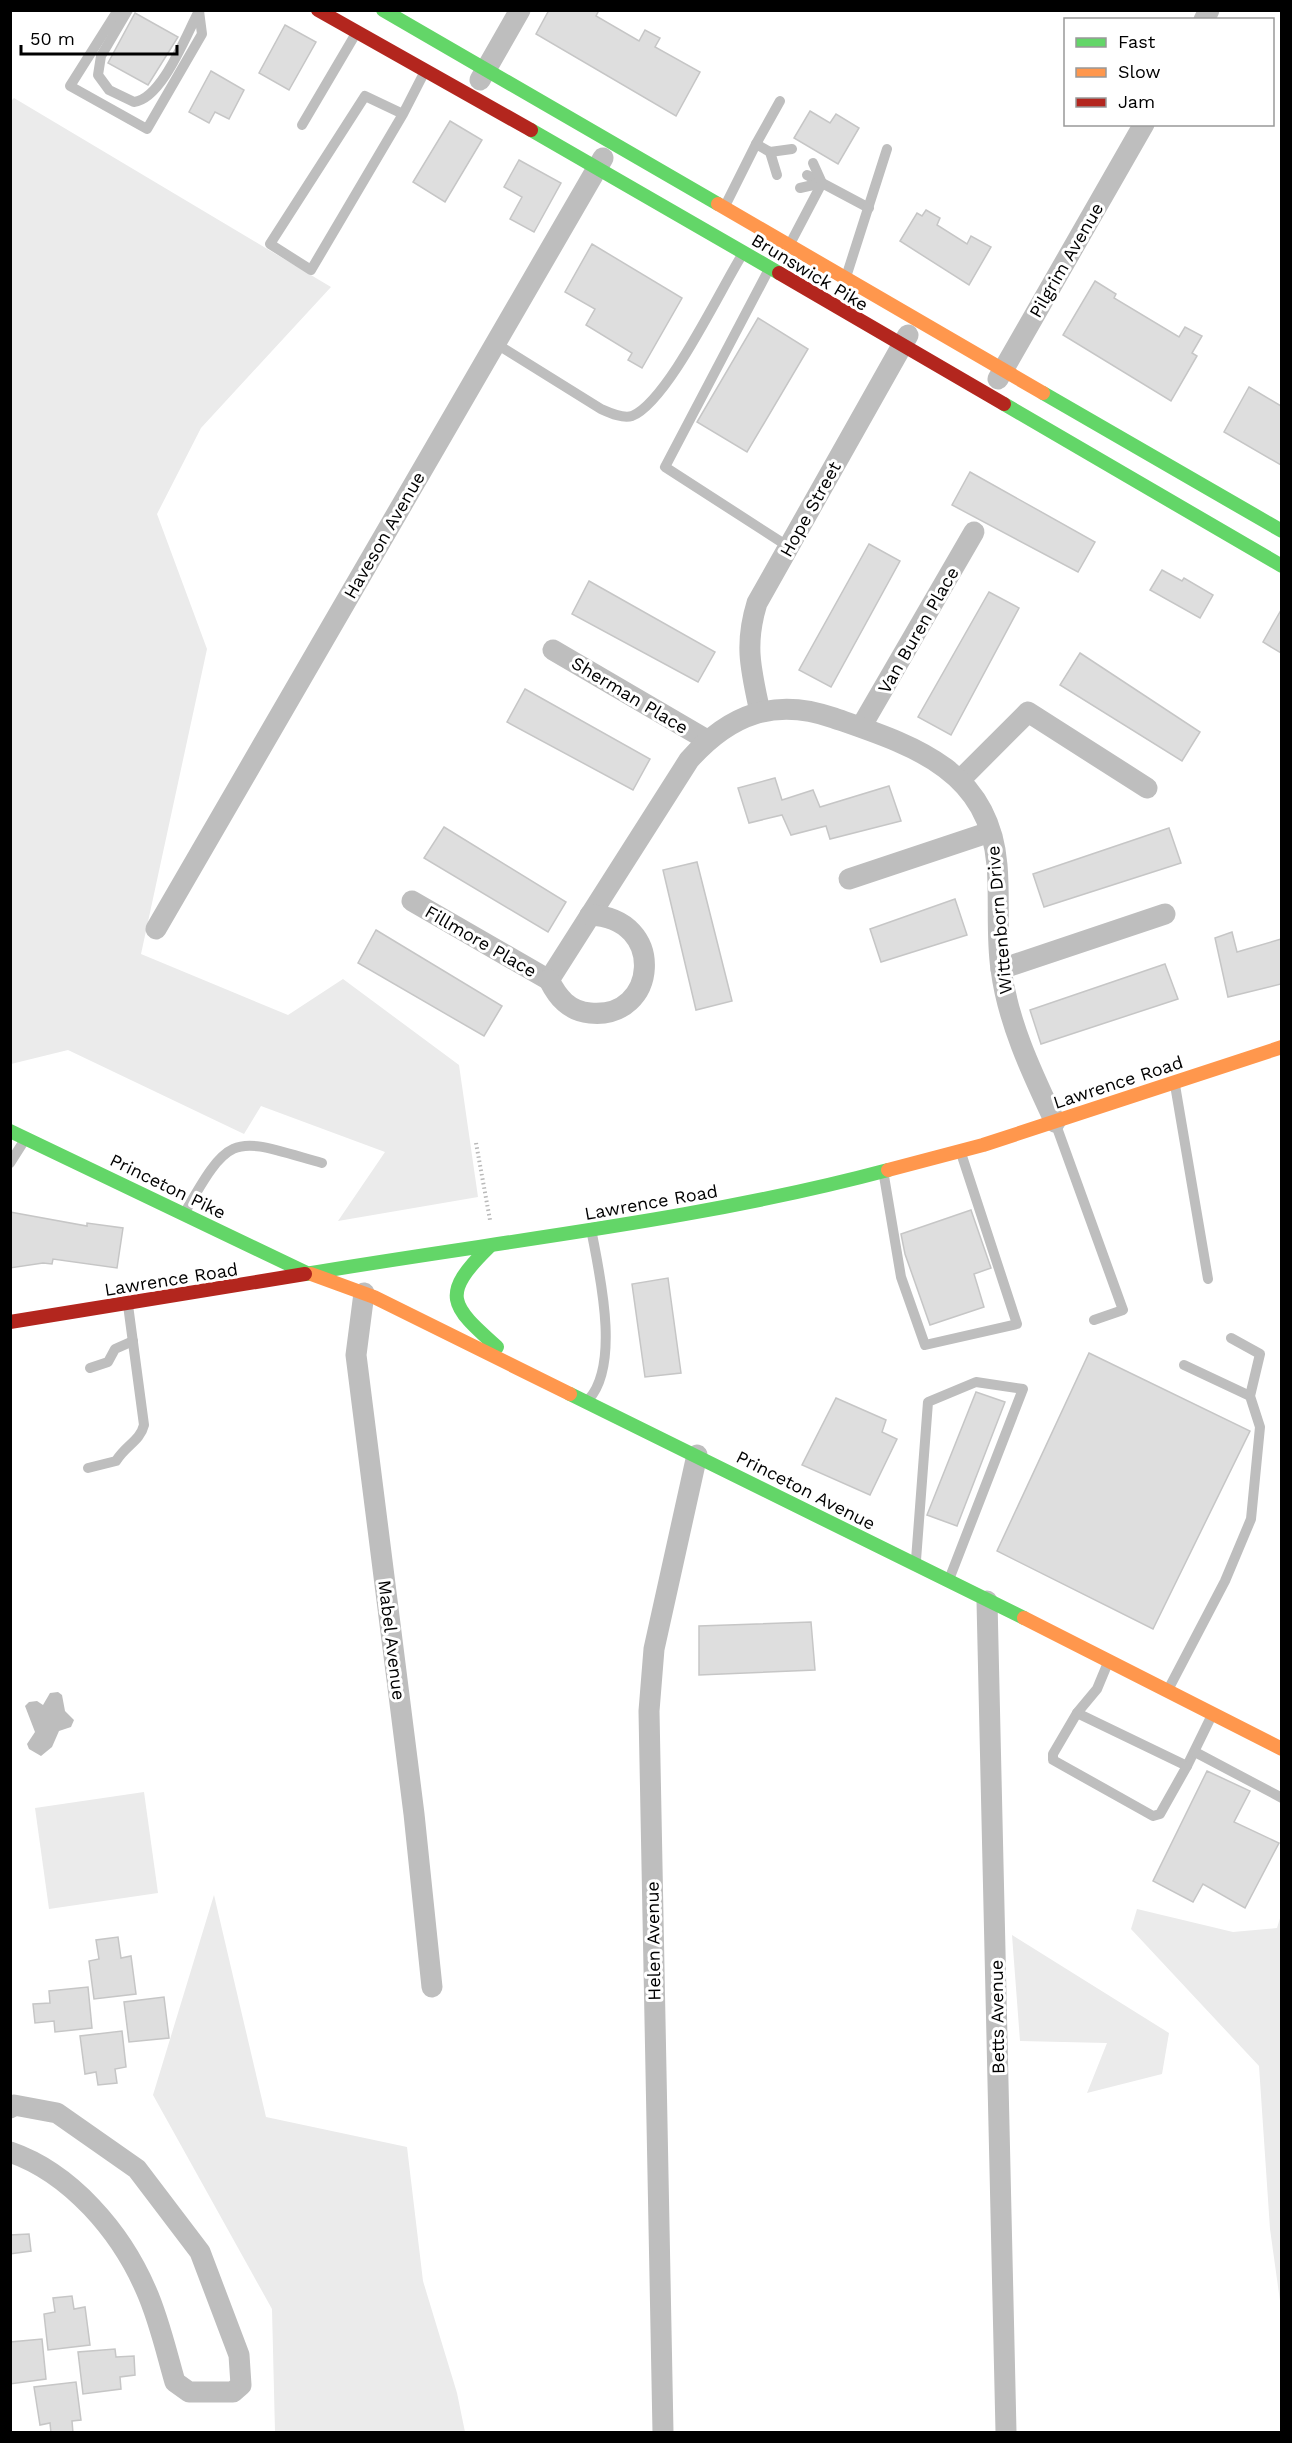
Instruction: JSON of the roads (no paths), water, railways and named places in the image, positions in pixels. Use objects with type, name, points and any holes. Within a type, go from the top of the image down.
[{"type":"main road","name":"Brunswick Pike","points":[[318,10],[597,167],[987,396],[1279,560]]},
{"type":"main road","name":"Brunswick Pike","points":[[383,10],[1281,531]]},
{"type":"main road","name":"Lawrence Road","points":[[10,1322],[740,1205],[884,1172],[960,1151],[1281,1047]]},
{"type":"main road","name":"Princeton Pike","points":[[10,1131],[309,1274]]},
{"type":"main road","points":[[489,1247],[460,1275],[455,1294],[458,1305],[475,1328],[525,1372]]},
{"type":"main road","name":"Princeton Avenue","points":[[309,1274],[364,1293],[587,1401],[949,1580],[1281,1749]]},
{"type":"street","points":[[470,96],[520,10]]},
{"type":"street","name":"Pilgrim Avenue","points":[[987,396],[1143,126]]},
{"type":"street","name":"Haveson Avenue","points":[[156,929],[613,142]]},
{"type":"street","name":"Hope Street","points":[[760,712],[748,652],[750,626],[757,603],[917,319]]},
{"type":"street","name":"Van Buren Place","points":[[861,727],[974,532]]},
{"type":"street","name":"Sherman Place","points":[[553,650],[706,740]]},
{"type":"street","name":"Wittenborn Drive","points":[[549,980],[689,760],[706,740],[739,719],[760,712],[793,708],[816,711],[916,748],[940,762],[960,780],[980,810],[990,832],[997,865],[996,913],[1001,969],[1008,1007],[1023,1052],[1055,1122]]},
{"type":"street","points":[[960,780],[1028,712],[1147,788]]},
{"type":"street","points":[[849,879],[990,832]]},
{"type":"street","name":"Fillmore Place","points":[[412,901],[549,980]]},
{"type":"street","points":[[1001,969],[1165,914]]},
{"type":"street","points":[[549,980],[556,994],[567,1005],[583,1012],[599,1014],[616,1010],[630,1000],[640,988],[645,960],[641,944],[632,930],[619,921],[604,916],[590,915]]},
{"type":"street","name":"Mabel Avenue","points":[[364,1293],[356,1355],[414,1814],[432,1987]]},
{"type":"street","name":"Helen Avenue","points":[[663,2433],[649,1711],[654,1649],[697,1455]]},
{"type":"street","name":"Betts Avenue","points":[[987,1601],[1006,2433]]},
{"type":"street","points":[[10,2152],[52,2173],[75,2191],[102,2220],[127,2254],[145,2288],[159,2323],[175,2382],[189,2392],[232,2392],[241,2385],[239,2355],[200,2252],[137,2169],[57,2113],[12,2105]]},
{"type":"lane","points":[[118,10],[70,86],[147,129],[202,34],[199,11]]},
{"type":"lane","points":[[128,10],[101,56],[98,75],[108,90],[134,102],[150,97],[160,84],[199,11]]},
{"type":"lane","points":[[302,125],[357,32]]},
{"type":"lane","points":[[403,114],[365,96],[270,244],[311,270],[403,114],[425,70]]},
{"type":"lane","points":[[724,206],[780,101]]},
{"type":"lane","points":[[756,144],[784,162]]},
{"type":"lane","points":[[770,152],[792,149]]},
{"type":"lane","points":[[846,277],[887,149]]},
{"type":"lane","points":[[770,152],[777,175]]},
{"type":"lane","points":[[813,163],[822,183]]},
{"type":"lane","points":[[807,175],[868,208]]},
{"type":"lane","points":[[800,188],[822,183]]},
{"type":"lane","points":[[789,244],[822,183]]},
{"type":"lane","points":[[495,344],[601,409],[615,415],[631,417],[647,406],[665,385],[743,253]]},
{"type":"lane","points":[[769,268],[665,467],[789,547]]},
{"type":"lane","points":[[1175,1082],[1208,1279]]},
{"type":"lane","points":[[1055,1122],[1123,1310],[1094,1320]]},
{"type":"lane","points":[[10,1163],[26,1138]]},
{"type":"lane","points":[[184,1214],[205,1176],[220,1156],[240,1145],[255,1144],[322,1163]]},
{"type":"lane","points":[[884,1172],[901,1277],[925,1345],[1017,1324],[960,1151]]},
{"type":"lane","points":[[587,1401],[596,1391],[601,1377],[606,1306],[592,1230]]},
{"type":"lane","points":[[88,1468],[116,1461],[126,1445],[137,1440],[144,1425],[128,1304]]},
{"type":"lane","points":[[1167,1691],[1225,1581],[1251,1519],[1260,1427],[1250,1396],[1260,1354],[1231,1338]]},
{"type":"lane","points":[[90,1368],[108,1362],[116,1349],[133,1341]]},
{"type":"lane","points":[[1184,1365],[1250,1396]]},
{"type":"lane","points":[[915,1565],[928,1402],[976,1382],[1023,1389],[949,1580]]},
{"type":"lane","points":[[1109,1662],[1097,1689],[1077,1713],[1053,1754],[1053,1760],[1153,1816],[1160,1814],[1195,1752],[1213,1714]]},
{"type":"lane","points":[[1077,1713],[1187,1766]]},
{"type":"lane","points":[[1195,1752],[1281,1798]]}]
